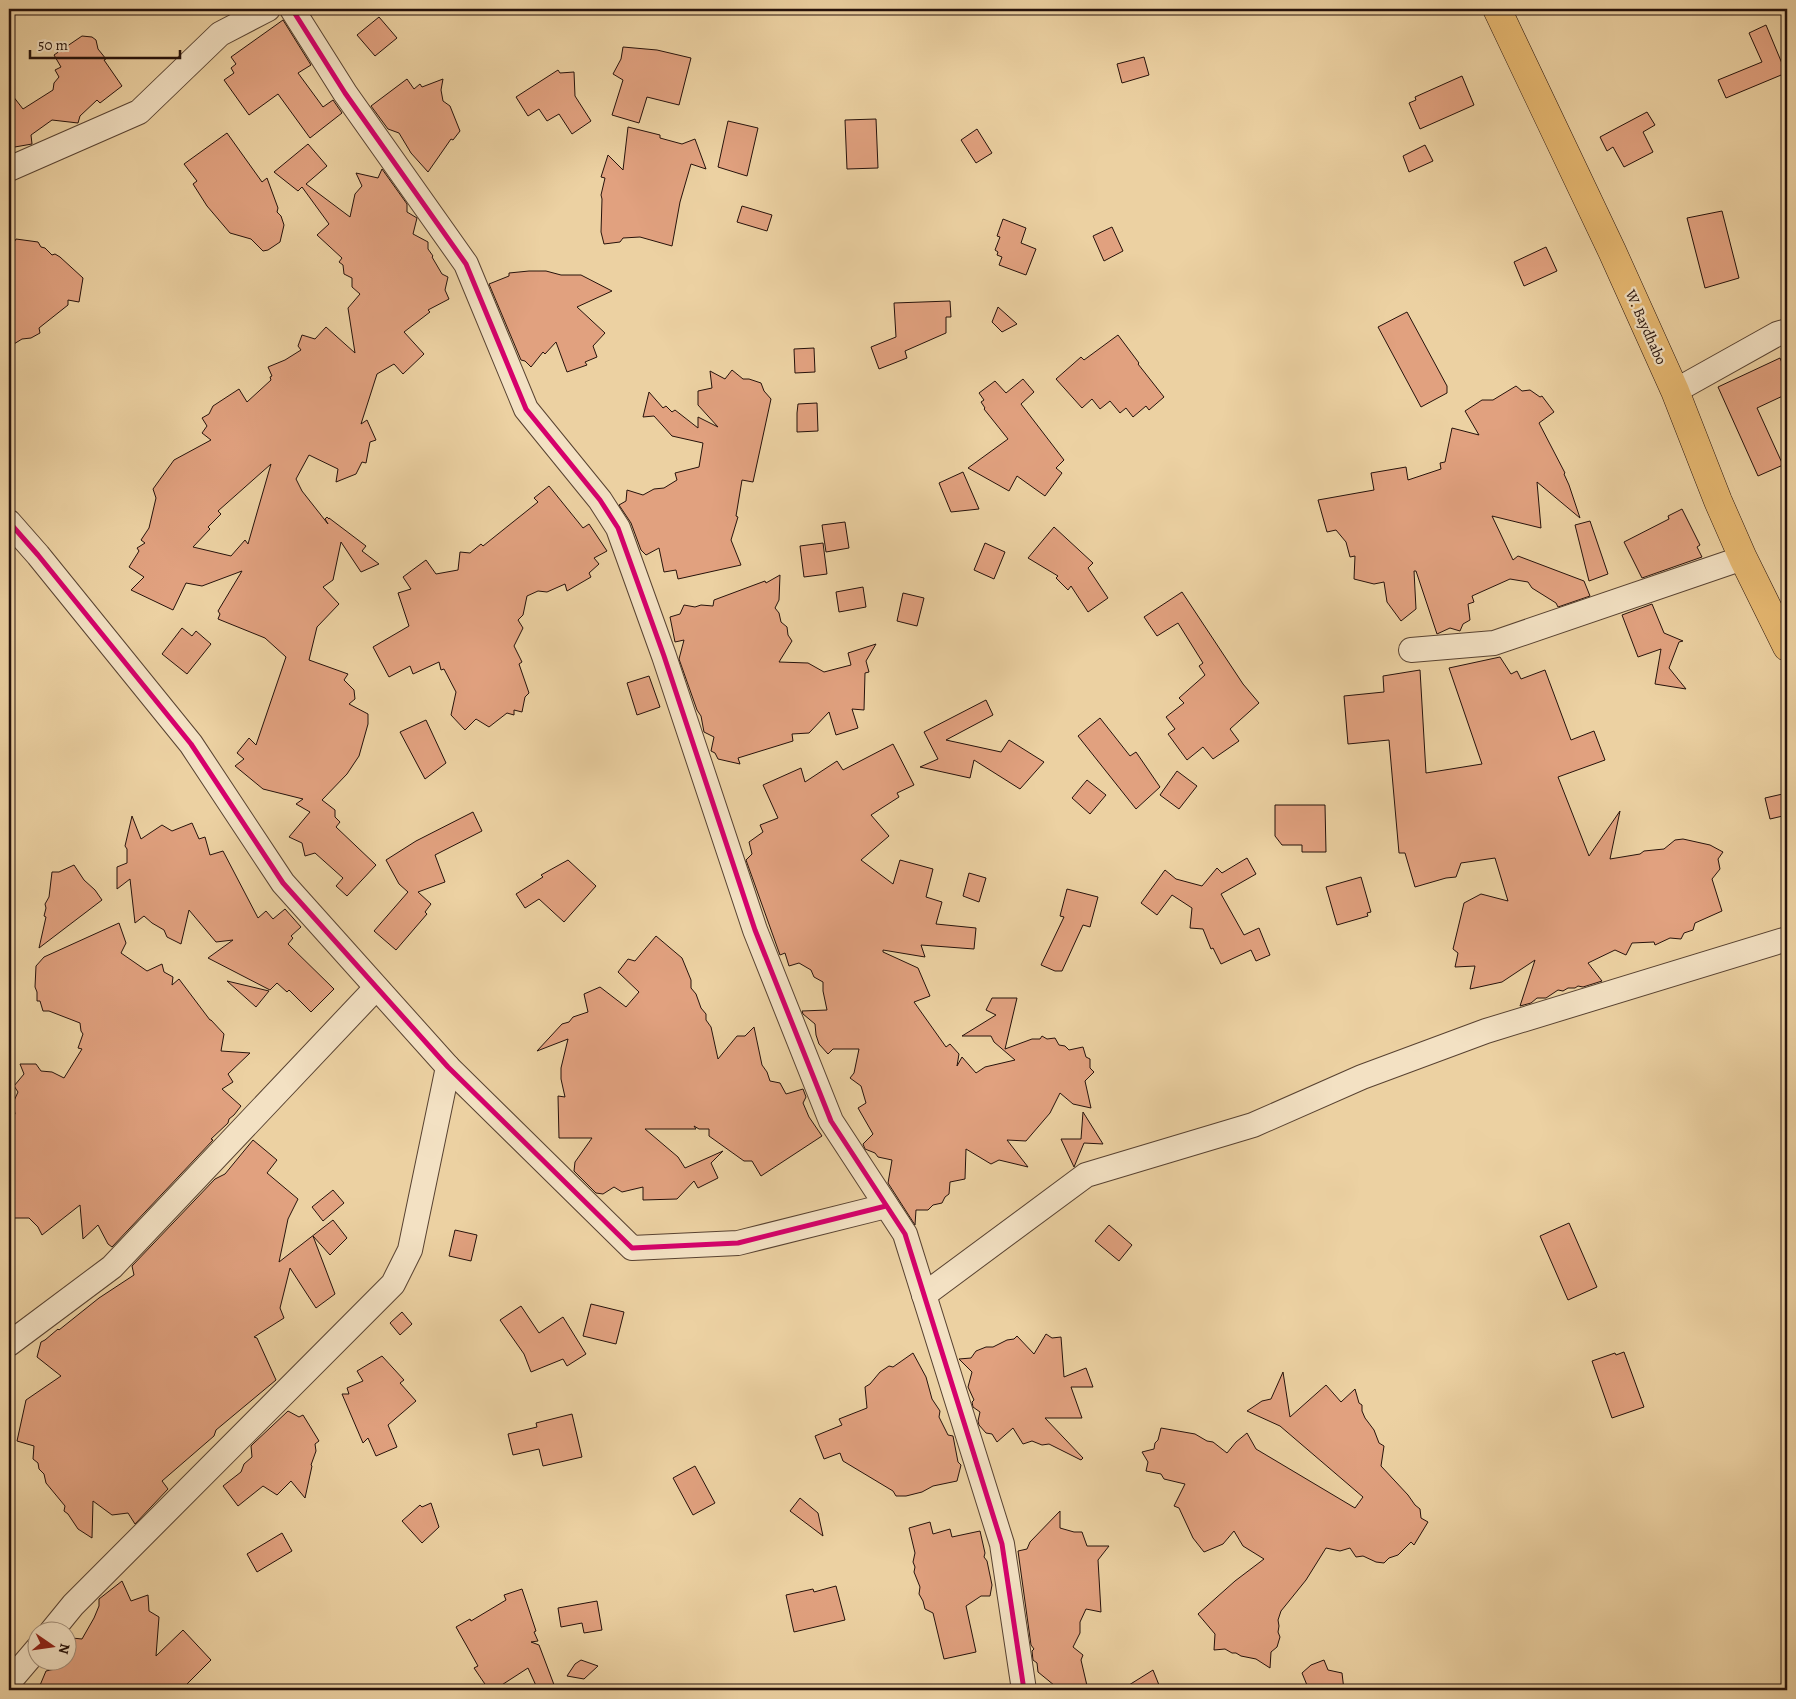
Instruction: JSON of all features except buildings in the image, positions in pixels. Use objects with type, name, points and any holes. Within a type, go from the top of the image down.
[{"type":"main road","name":"W. Baydhabo","points":[[1498,9],[1612,251],[1675,391],[1718,501],[1743,558],[1787,647]]},
{"type":"street","points":[[9,170],[140,112],[220,34],[268,9]]},
{"type":"street","points":[[292,9],[345,93],[466,264],[526,410],[600,500],[618,528],[664,656],[755,930],[831,1121],[905,1234],[1002,1544],[1024,1690]]},
{"type":"street","points":[[1675,391],[1777,334],[1787,331]]},
{"type":"street","points":[[9,522],[38,555],[191,744],[283,883],[448,1067],[632,1248],[738,1243],[886,1206]]},
{"type":"street","points":[[1411,650],[1494,643],[1743,558]]},
{"type":"street","points":[[924,1295],[1086,1175],[1253,1125],[1362,1077],[1486,1031],[1787,939]]},
{"type":"street","points":[[9,1344],[112,1267],[376,988]]},
{"type":"street","points":[[60,1622],[74,1605],[393,1284],[410,1250],[448,1067]]},
{"type":"street","points":[[9,1682],[28,1660]]},
{"type":"cycle path","points":[[292,9],[345,93],[466,264],[526,409],[600,500],[618,528],[664,656],[755,930],[831,1121],[905,1234],[1002,1544],[1024,1690]]},
{"type":"cycle path","points":[[9,522],[38,555],[191,744],[283,883],[448,1067],[632,1248],[738,1243],[886,1206]]}]
